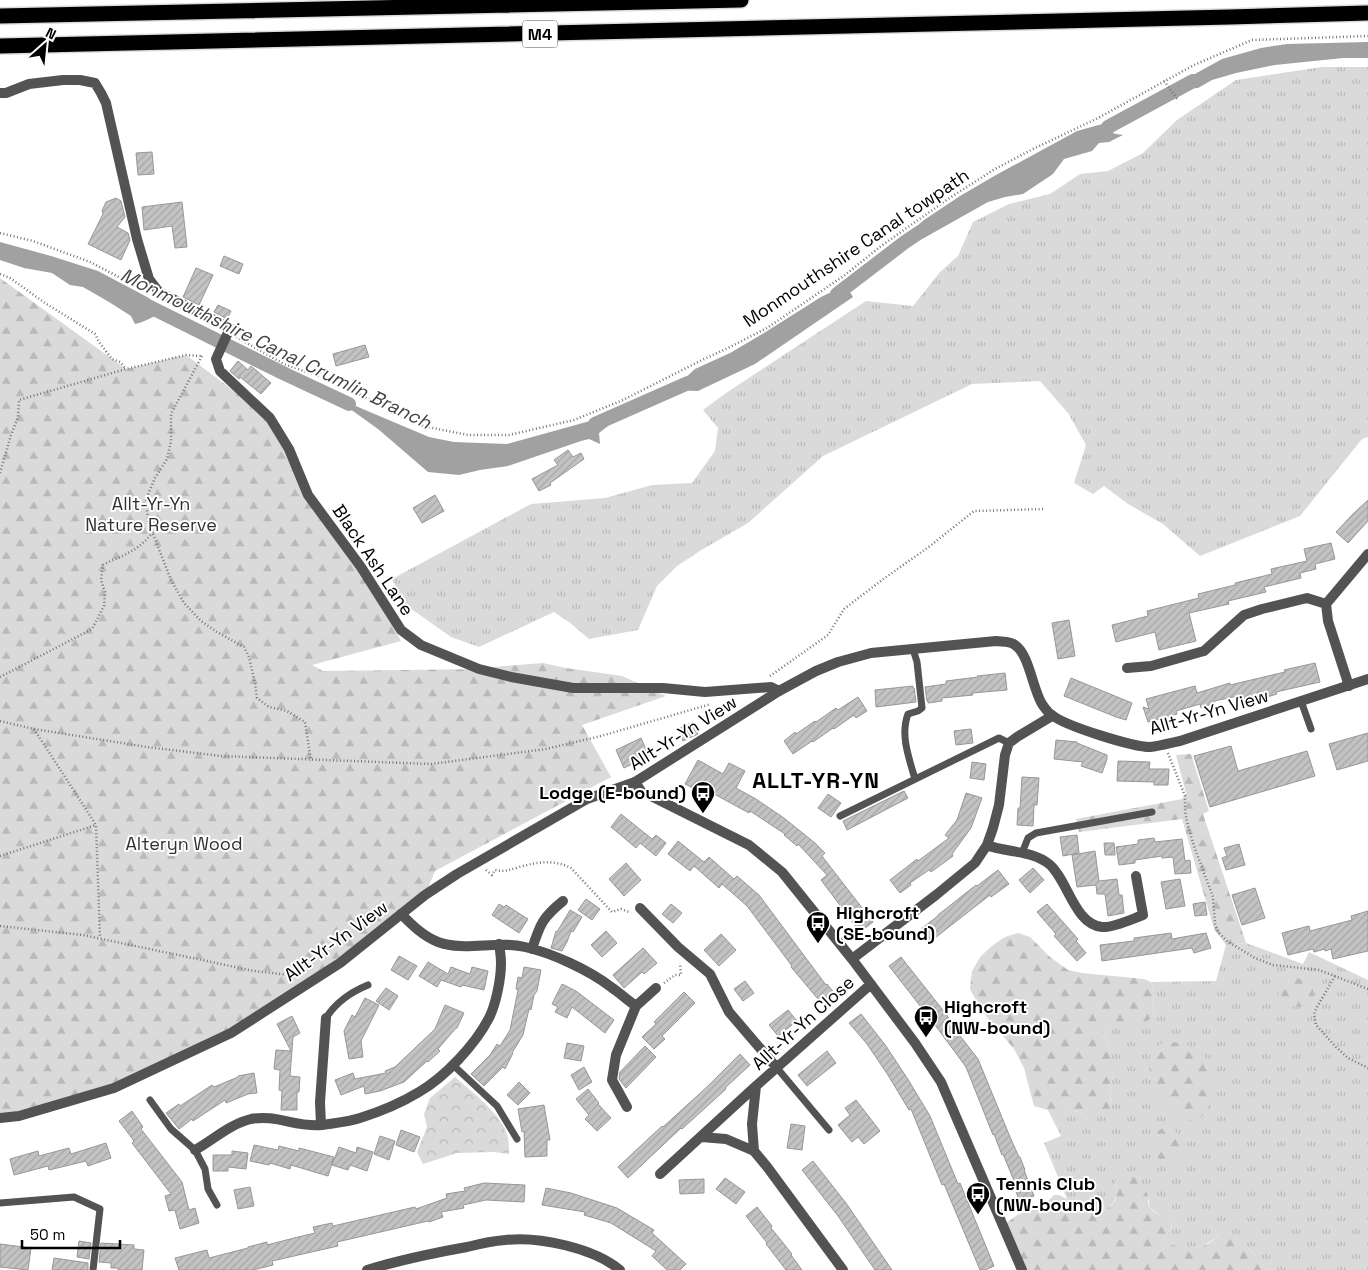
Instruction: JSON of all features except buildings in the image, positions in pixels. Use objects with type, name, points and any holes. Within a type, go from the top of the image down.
[{"type":"highway","name":"M4","points":[[0,16],[741,0]]},
{"type":"highway","name":"M4","points":[[0,46],[1368,13]]},
{"type":"street","points":[[0,93],[6,93],[29,84],[63,80],[80,80],[95,83],[106,103],[149,279],[159,292],[230,328],[217,356]]},
{"type":"street","name":"Black Ash Lane","points":[[217,356],[220,372],[270,418],[289,449],[308,495],[362,567],[401,630],[421,645],[479,669],[510,677],[573,688],[663,688],[705,692],[775,689]]},
{"type":"street","points":[[1349,686],[1328,621],[1326,604],[1368,554]]},
{"type":"street","points":[[1127,668],[1151,666],[1204,651],[1244,615],[1262,609],[1307,598],[1326,604]]},
{"type":"street","name":"Allt-Yr-Yn View","points":[[0,1118],[19,1116],[114,1088],[232,1033],[340,963],[401,914],[457,874],[586,799],[635,782],[775,689],[838,662],[871,654],[913,649],[996,641],[1007,642],[1016,645],[1024,657],[1041,703],[1052,716],[1076,727],[1130,744],[1149,747],[1165,745],[1368,679]]},
{"type":"street","points":[[852,959],[975,863],[987,845],[999,805],[1005,755],[1009,743],[1052,716]]},
{"type":"street","points":[[635,782],[641,791],[749,846],[782,872],[852,959],[915,1042],[941,1082],[1022,1270]]},
{"type":"street","points":[[987,845],[998,850],[1037,857],[1048,863],[1063,882],[1073,904],[1085,918],[1093,924],[1103,927],[1143,916],[1136,876]]},
{"type":"street","points":[[532,949],[542,921],[564,901]]},
{"type":"street","points":[[637,912],[710,974],[729,1012],[777,1068]]},
{"type":"street","points":[[401,914],[420,932],[437,941],[454,946],[499,944],[523,946],[550,954],[611,986],[636,1006]]},
{"type":"street","points":[[195,1150],[234,1126],[251,1119],[271,1118],[302,1126],[358,1119],[420,1092],[453,1064],[480,1032],[489,1017],[495,1000],[501,963],[499,944]]},
{"type":"street","name":"Allt-Yr-Yn Close","points":[[660,1174],[871,984]]},
{"type":"street","points":[[627,1108],[612,1080],[616,1055],[636,1006],[656,988]]},
{"type":"street","points":[[320,1125],[326,1018]]},
{"type":"street","name":"Allt-Yr-Yn Close","points":[[754,1151],[752,1124],[756,1086]]},
{"type":"street","points":[[700,1137],[726,1139],[754,1151],[843,1270]]},
{"type":"street","points":[[367,1270],[382,1268],[430,1253],[506,1239],[558,1244],[586,1251],[611,1262],[620,1270]]},
{"type":"lane","points":[[913,649],[917,662],[922,708],[908,714],[904,734],[915,779]]},
{"type":"lane","points":[[1302,701],[1310,729]]},
{"type":"lane","points":[[840,816],[999,738],[1009,743]]},
{"type":"lane","points":[[1022,853],[1028,838],[1036,833],[1152,812]]},
{"type":"lane","points":[[326,1018],[341,1000],[353,991],[368,985]]},
{"type":"lane","points":[[453,1064],[497,1106],[516,1139]]},
{"type":"lane","points":[[777,1068],[829,1130]]},
{"type":"lane","points":[[150,1100],[171,1130],[195,1150],[205,1169],[208,1189],[216,1205]]},
{"type":"lane","points":[[0,1203],[74,1197],[100,1209],[93,1270]]},
{"type":"path","name":"Monmouthshire Canal towpath","points":[[228,333],[284,364],[335,382],[423,426],[468,435],[509,435],[574,420],[623,400],[766,328],[845,275],[881,246],[948,199],[995,169],[1098,118],[1194,65],[1252,40],[1368,36]]},
{"type":"path","points":[[1164,81],[1178,100]]},
{"type":"path","points":[[0,233],[33,241],[90,262],[142,289]]},
{"type":"path","points":[[0,274],[10,278],[45,303],[95,334],[112,358],[120,362],[126,369]]},
{"type":"path","points":[[0,474],[18,417],[19,400],[126,369],[186,355],[217,356]]},
{"type":"path","points":[[202,356],[171,414],[171,441],[167,459],[155,478],[146,499],[148,521],[171,580],[184,603],[201,621],[216,632],[244,647],[249,657],[257,698],[269,707],[287,711],[305,722],[311,760]]},
{"type":"path","points":[[775,689],[770,676],[828,635],[844,609],[930,546],[974,510],[1044,509]]},
{"type":"path","points":[[0,677],[92,629],[104,606],[105,592],[101,580],[103,565],[128,554],[153,532]]},
{"type":"path","points":[[0,721],[34,729],[147,747],[222,756],[431,764],[546,749],[601,736],[714,703]]},
{"type":"path","points":[[34,729],[96,825],[100,938]]},
{"type":"path","points":[[1165,745],[1184,796],[1188,826],[1213,897],[1215,924],[1219,933],[1255,958],[1273,965],[1319,970],[1368,988]]},
{"type":"path","points":[[0,856],[96,825]]},
{"type":"path","points":[[478,862],[492,875],[495,870],[504,872],[539,863],[562,864],[571,868],[612,912],[621,909],[637,912]]},
{"type":"path","points":[[0,926],[83,935],[254,971],[317,977]]},
{"type":"path","points":[[656,988],[675,975],[682,975],[678,947]]},
{"type":"path","points":[[1335,976],[1314,1014],[1316,1024],[1348,1058],[1368,1068]]},
{"type":"green space","points":[[1322,67],[1368,67],[1368,437],[1362,439],[1300,516],[1200,556],[1163,524],[1128,504],[1104,486],[1093,494],[1074,483],[1086,445],[1068,413],[1040,381],[972,384],[823,456],[748,523],[677,566],[657,586],[638,630],[589,639],[554,612],[479,647],[451,637],[403,603],[392,579],[531,504],[605,498],[652,485],[692,483],[715,451],[718,428],[703,410],[866,301],[913,306],[940,272],[958,256],[973,222],[1009,204],[1050,194],[1080,174],[1108,171],[1143,153],[1177,120],[1236,80]]},
{"type":"green space","name":"Alteryn Wood","points":[[0,278],[126,369],[186,355],[270,418],[308,495],[361,567],[401,641],[312,665],[323,671],[482,669],[543,663],[622,676],[666,696],[582,725],[611,777],[435,871],[425,895],[401,914],[231,1033],[114,1088],[0,1118]]},
{"type":"green space","points":[[1191,754],[1209,811],[1203,814],[1246,943],[1226,945],[1214,929],[1182,819],[1079,832],[1076,819],[1182,799],[1186,793],[1176,755]]},
{"type":"green space","points":[[1018,933],[1030,937],[1050,957],[1068,970],[1144,979],[1151,982],[1154,990],[1153,1015],[1145,1024],[1107,1024],[1103,1033],[1109,1046],[1113,1076],[1110,1088],[1111,1107],[1100,1115],[1069,1110],[1048,1110],[1034,1106],[1024,1068],[1014,1049],[981,1010],[970,989],[972,971],[981,956],[1005,937]]},
{"type":"green space","points":[[1246,943],[1303,964],[1309,952],[1368,980],[1368,1270],[1266,1270],[1251,1251],[1236,1238],[1218,1236],[1205,1245],[1193,1248],[1179,1247],[1164,1242],[1167,1233],[1172,1228],[1171,1222],[1150,1208],[1147,1191],[1115,1182],[1115,1200],[1102,1213],[1090,1211],[1067,1199],[1044,1143],[1061,1136],[1048,1110],[1069,1110],[1084,1113],[1111,1107],[1110,1088],[1113,1076],[1109,1046],[1103,1033],[1107,1024],[1115,1024],[1153,1015],[1154,990],[1151,982],[1216,981],[1226,945]]},
{"type":"green space","points":[[1290,978],[1298,978],[1308,983],[1313,989],[1314,1000],[1308,1007],[1289,1006],[1279,1000],[1278,992],[1283,982]]},
{"type":"green space","points":[[1165,1041],[1180,1043],[1196,1049],[1204,1056],[1211,1069],[1213,1085],[1210,1101],[1204,1114],[1195,1121],[1186,1120],[1171,1109],[1159,1099],[1153,1087],[1148,1062],[1155,1048]]},
{"type":"green space","points":[[455,1077],[492,1110],[498,1118],[507,1134],[509,1154],[494,1152],[457,1153],[423,1164],[417,1152],[427,1127],[424,1114],[430,1098]]},
{"type":"green space","points":[[1163,1128],[1171,1129],[1178,1134],[1183,1148],[1180,1161],[1170,1167],[1157,1157],[1153,1146],[1153,1134]]},
{"type":"green space","points":[[1128,1172],[1146,1188],[1150,1208],[1171,1222],[1172,1228],[1167,1233],[1164,1242],[1175,1246],[1193,1248],[1204,1246],[1220,1235],[1226,1234],[1243,1243],[1266,1270],[1022,1270],[1004,1225],[1017,1215],[1047,1202],[1054,1195],[1059,1195],[1090,1211],[1102,1212],[1111,1206],[1115,1200],[1115,1182],[1119,1174]]},
{"type":"shaded area","points":[[1368,42],[1368,58],[1343,58],[1275,65],[1212,80],[1198,88],[1176,89],[1184,80],[1222,59],[1261,48],[1287,44]]},
{"type":"shaded area","points":[[1124,118],[1114,128],[1113,133],[1123,135],[1109,142],[1099,143],[1092,151],[1064,159],[1053,174],[1023,194],[988,202],[924,238],[905,242],[910,232],[924,220],[996,175],[1077,131]]},
{"type":"shaded area","points":[[0,242],[98,271],[149,298],[164,314],[135,324],[131,316],[83,287],[70,285],[52,273],[24,268],[0,260]]},
{"type":"shaded area","points":[[850,283],[850,292],[853,297],[755,364],[698,391],[672,390],[695,369],[730,353],[821,297]]},
{"type":"shaded area","points":[[332,396],[429,437],[454,442],[507,444],[611,417],[608,426],[599,433],[600,444],[589,439],[508,466],[459,475],[428,472],[378,429]]},
{"type":"waterway","name":"Monmouthshire Canal Crumlin Branch","points":[[1108,127],[1193,81]]},
{"type":"waterway","name":"Monmouthshire Canal Crumlin Branch","points":[[837,294],[920,232]]},
{"type":"waterway","name":"Monmouthshire Canal Crumlin Branch","points":[[148,306],[349,404]]},
{"type":"waterway","name":"Monmouthshire Canal Crumlin Branch","points":[[595,424],[688,383]]},
{"type":"place","name":"Lodge (E-bound)","points":[[703,814]]},
{"type":"place","name":"Highcroft (SE-bound)","points":[[818,944]]},
{"type":"place","name":"Highcroft (NW-bound)","points":[[926,1038]]},
{"type":"place","name":"Tennis Club (NW-bound)","points":[[978,1215]]},
{"type":"district","name":"ALLT-YR-YN","points":[[816,780]]},
{"type":"park label","name":"Allt-Yr-Yn Nature Reserve","points":[[151,514]]}]
